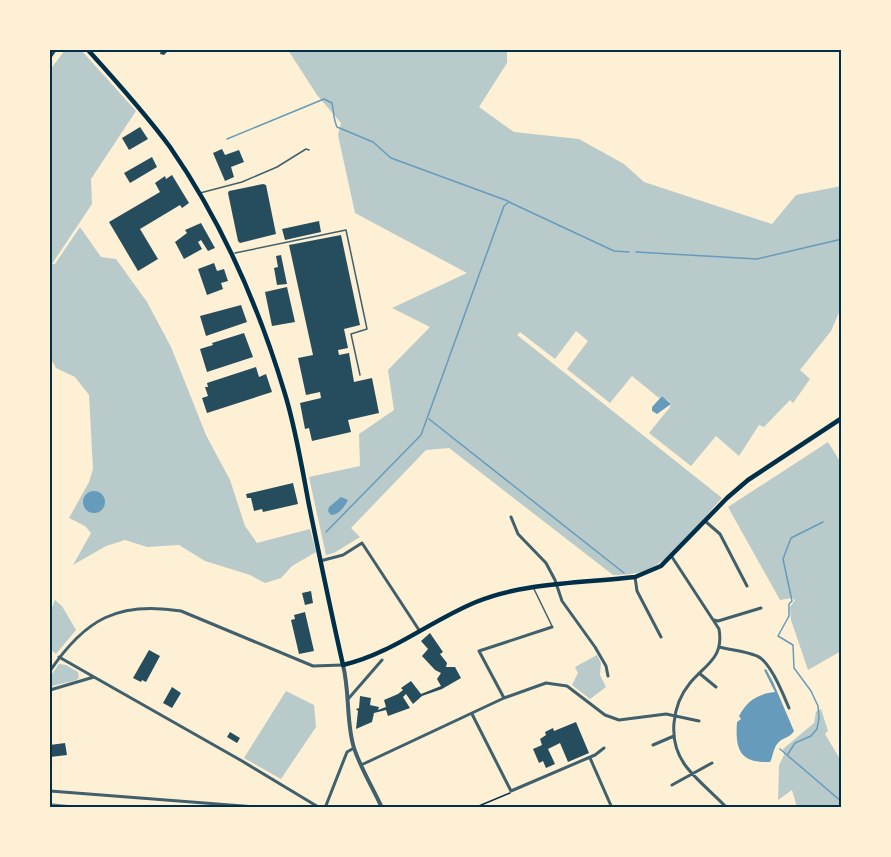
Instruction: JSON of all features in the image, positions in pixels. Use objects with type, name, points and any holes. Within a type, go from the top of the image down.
[{"type":"main road","points":[[88,50],[149,120],[199,193],[231,254],[268,342],[285,394],[301,462],[343,665],[377,654],[419,630],[477,602],[495,596],[534,588],[635,577],[650,573],[672,557],[705,521],[748,480],[842,418]]},
{"type":"street","points":[[511,517],[518,534],[546,563],[562,601],[606,666],[608,676]]},
{"type":"street","points":[[705,521],[720,534],[747,586]]},
{"type":"street","points":[[320,561],[343,555],[362,543],[419,630]]},
{"type":"street","points":[[672,557],[719,629],[717,654],[684,692],[675,716],[674,736],[685,766],[727,807]]},
{"type":"street","points":[[635,577],[637,591],[661,637]]},
{"type":"street","points":[[50,671],[80,632],[104,618],[128,609],[160,608],[181,611],[313,666],[343,665],[354,748],[382,807]]},
{"type":"street","points":[[714,620],[718,621],[761,608]]},
{"type":"street","points":[[504,698],[479,651],[552,627]]},
{"type":"street","points":[[719,647],[756,655],[763,659],[789,708]]},
{"type":"street","points":[[59,657],[320,807]]},
{"type":"street","points":[[349,698],[382,660]]},
{"type":"street","points":[[699,673],[716,687]]},
{"type":"street","points":[[50,690],[94,677]]},
{"type":"street","points":[[362,765],[532,686],[554,683],[567,686],[604,716],[619,720],[666,714],[699,721]]},
{"type":"street","points":[[471,714],[511,791],[590,758],[604,748]]},
{"type":"street","points":[[653,745],[674,736]]},
{"type":"street","points":[[325,807],[347,752],[354,748]]},
{"type":"street","points":[[590,758],[612,807]]},
{"type":"street","points":[[672,786],[712,763]]},
{"type":"street","points":[[50,791],[270,807]]},
{"type":"lane","points":[[199,193],[242,182],[277,167],[306,149],[309,150]]},
{"type":"lane","points":[[231,254],[346,230],[367,329],[351,333],[360,375]]},
{"type":"lane","points":[[534,588],[552,627]]},
{"type":"path","points":[[474,807],[510,794],[511,791]]},
{"type":"shaded area","points":[[65,50],[81,50],[136,111],[91,179],[92,204],[52,264],[55,264],[80,227],[101,257],[116,259],[147,302],[171,347],[206,435],[230,480],[245,526],[257,543],[310,529],[316,552],[292,566],[281,578],[265,583],[250,575],[205,561],[179,545],[147,547],[125,540],[106,546],[73,565],[91,533],[85,526],[69,518],[89,482],[93,469],[89,395],[75,377],[56,368],[50,357],[50,70]]},
{"type":"shaded area","points":[[288,50],[507,50],[507,63],[479,107],[514,132],[579,139],[624,164],[644,182],[772,224],[796,195],[841,186],[841,308],[831,331],[800,370],[810,379],[793,403],[790,400],[764,427],[759,425],[739,456],[716,436],[691,466],[649,433],[671,403],[662,396],[659,398],[632,376],[610,403],[567,369],[588,341],[576,331],[555,359],[520,332],[517,335],[722,498],[669,556],[649,569],[613,575],[449,448],[426,450],[351,528],[360,537],[334,553],[326,555],[309,477],[360,466],[359,434],[394,410],[388,370],[430,327],[392,308],[467,273],[355,213],[338,135],[341,123],[317,95]]},
{"type":"shaded area","points":[[828,442],[841,463],[841,651],[808,670],[791,620],[790,607],[795,600],[792,598],[780,600],[728,507]]},
{"type":"shaded area","points":[[55,600],[62,606],[76,630],[56,654],[50,649],[50,613]]},
{"type":"shaded area","points":[[597,655],[601,663],[600,675],[606,687],[590,699],[572,685],[578,673],[575,667]]},
{"type":"shaded area","points":[[59,664],[78,672],[77,680],[52,686],[50,677]]},
{"type":"shaded area","points":[[286,691],[314,705],[316,727],[281,779],[244,758]]},
{"type":"shaded area","points":[[821,709],[828,731],[825,734],[841,761],[841,807],[797,807],[792,790],[778,800],[779,765],[784,755],[783,749],[814,723],[816,712]]},
{"type":"water","points":[[662,396],[671,404],[657,414],[652,411],[652,407]]},
{"type":"water","points":[[94,491],[102,494],[105,502],[102,510],[94,513],[86,510],[83,502],[86,494]]},
{"type":"water","points":[[341,497],[348,500],[347,502],[339,512],[331,515],[328,511],[329,507]]},
{"type":"water","points":[[766,669],[794,731],[776,745],[770,762],[760,762],[742,753],[737,740],[737,722],[741,719],[739,716],[749,702],[763,694],[775,692],[764,670]]},
{"type":"building","points":[[50,50],[57,50],[50,60]]},
{"type":"building","points":[[161,50],[169,50],[164,55],[160,54]]},
{"type":"building","points":[[140,127],[148,139],[129,150],[122,138]]},
{"type":"building","points":[[222,149],[225,155],[239,150],[244,162],[231,167],[234,177],[225,181],[213,153]]},
{"type":"building","points":[[152,157],[157,167],[130,183],[124,173]]},
{"type":"building","points":[[172,175],[189,203],[182,208],[180,205],[140,229],[158,259],[138,271],[109,222],[160,192],[155,183],[165,176],[166,179]]},
{"type":"building","points":[[266,185],[276,234],[240,243],[228,193]]},
{"type":"building","points":[[319,221],[321,232],[285,240],[282,229]]},
{"type":"building","points":[[201,223],[215,248],[208,251],[201,240],[198,242],[202,249],[184,259],[175,242],[187,233],[185,230]]},
{"type":"building","points":[[341,235],[360,325],[344,329],[348,348],[338,350],[339,355],[349,353],[354,382],[372,378],[379,413],[348,420],[351,432],[312,441],[309,428],[305,429],[300,403],[321,398],[320,392],[306,395],[298,358],[313,355],[289,245]]},
{"type":"building","points":[[281,255],[287,284],[277,285],[274,268],[278,267],[276,256]]},
{"type":"building","points":[[214,263],[217,271],[224,269],[228,281],[221,283],[223,289],[207,295],[198,269]]},
{"type":"building","points":[[287,287],[295,322],[272,326],[265,292]]},
{"type":"building","points":[[241,305],[247,322],[206,336],[200,316]]},
{"type":"building","points":[[244,333],[253,357],[207,372],[200,349]]},
{"type":"building","points":[[256,367],[259,377],[266,374],[272,392],[207,413],[202,398],[208,396],[205,387],[208,387],[207,383]]},
{"type":"building","points":[[293,483],[298,504],[263,512],[262,509],[254,511],[251,498],[247,498],[246,494]]},
{"type":"building","points":[[311,591],[313,603],[305,605],[302,593]]},
{"type":"building","points":[[305,612],[314,651],[299,654],[291,620],[295,619],[294,615]]},
{"type":"building","points":[[430,633],[443,652],[440,654],[447,663],[446,667],[455,667],[461,678],[442,689],[422,696],[413,704],[406,694],[403,697],[410,708],[388,716],[386,710],[374,713],[372,722],[356,729],[358,711],[356,709],[359,708],[360,696],[371,698],[370,705],[379,707],[378,710],[386,707],[384,700],[398,694],[403,690],[401,688],[411,681],[421,694],[441,686],[437,679],[441,673],[422,656],[428,649],[421,641]]},
{"type":"building","points":[[149,650],[160,656],[146,682],[142,680],[141,682],[133,678]]},
{"type":"building","points":[[172,687],[181,693],[172,708],[163,703]]},
{"type":"building","points":[[576,722],[589,753],[568,762],[560,743],[548,749],[555,764],[546,768],[543,761],[539,763],[533,749],[542,745],[540,739],[546,735],[545,732],[553,728],[554,731]]},
{"type":"building","points":[[230,732],[240,738],[237,743],[227,737]]},
{"type":"building","points":[[65,743],[67,755],[50,757],[50,745]]},
{"type":"waterway","points":[[227,139],[324,99],[332,103],[337,127],[373,142],[391,158],[508,201]]},
{"type":"waterway","points":[[326,532],[421,435],[504,206],[509,202],[614,251],[629,252]]},
{"type":"waterway","points":[[636,252],[757,259],[842,239]]},
{"type":"waterway","points":[[429,419],[624,573]]},
{"type":"waterway","points":[[788,754],[795,743],[811,736],[817,729],[819,718],[818,706],[811,691],[794,668],[793,645],[778,636],[789,616],[789,604],[792,601],[783,559],[791,538],[823,522]]},
{"type":"waterway","points":[[780,749],[842,802]]},
{"type":"railway","points":[[50,804],[91,808]]}]
